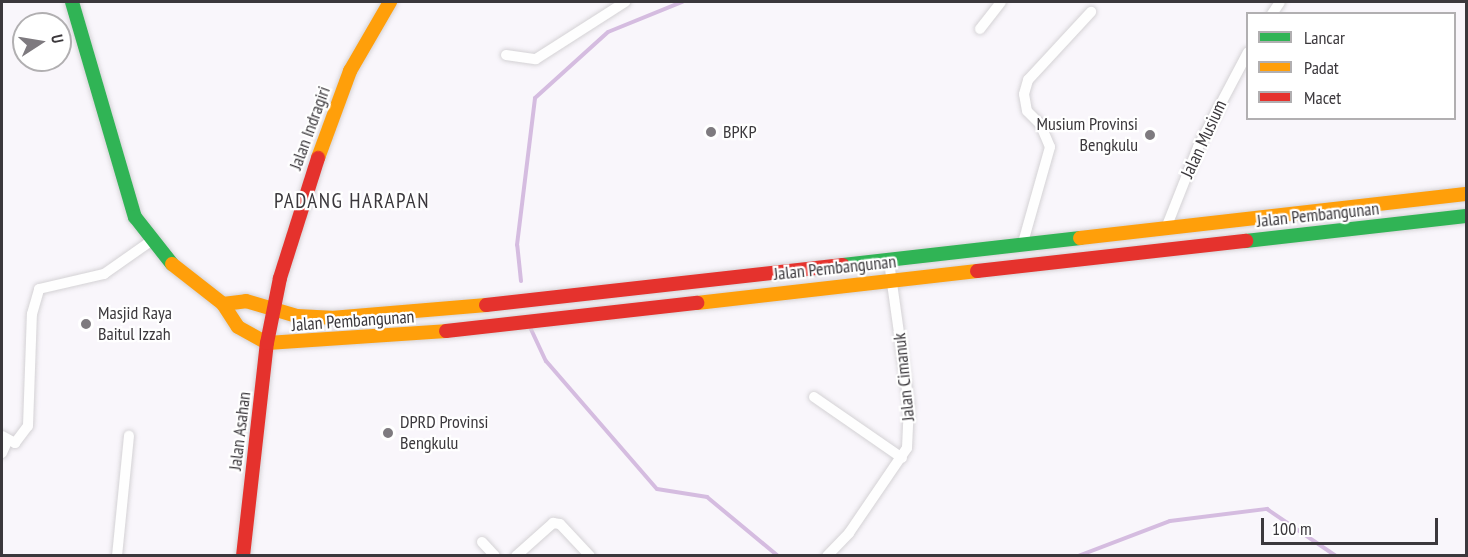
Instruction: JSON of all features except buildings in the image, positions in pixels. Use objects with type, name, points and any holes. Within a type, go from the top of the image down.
[{"type":"main road","name":"Jalan Pembangunan","points":[[72,2],[116,162],[135,218],[151,241],[193,284],[223,304],[238,327],[267,343],[422,334],[1467,216]]},
{"type":"main road","name":"Jalan Indragiri","points":[[273,310],[324,138],[360,49],[390,2]]},
{"type":"main road","name":"Jalan Pembangunan","points":[[223,304],[246,301],[297,316],[351,317],[612,292],[1467,194]]},
{"type":"main road","points":[[1161,250],[1166,228]]},
{"type":"main road","points":[[612,292],[616,311]]},
{"type":"main road","name":"Jalan Asahan","points":[[243,555],[267,343],[273,310]]},
{"type":"street","points":[[506,55],[536,59],[625,2]]},
{"type":"street","points":[[980,30],[1001,2]]},
{"type":"street","points":[[1022,246],[1050,147],[1044,130],[1027,111],[1024,94],[1028,80],[1091,12]]},
{"type":"street","name":"Jalan Musium","points":[[1166,228],[1198,147],[1246,56]]},
{"type":"street","points":[[2,453],[4,439],[15,443],[28,426],[32,314],[39,289],[104,274],[151,241]]},
{"type":"street","name":"Jalan Cimanuk","points":[[827,555],[849,533],[902,458],[909,435],[909,404],[889,261]]},
{"type":"street","points":[[814,397],[902,458]]},
{"type":"street","points":[[117,555],[129,436]]},
{"type":"street","points":[[516,555],[553,523],[560,524],[590,555]]},
{"type":"street","points":[[482,542],[495,555]]},
{"type":"waterway","points":[[521,281],[517,245],[535,98],[608,32],[682,2]]},
{"type":"waterway","points":[[529,325],[546,361],[657,489],[707,497],[778,556]]},
{"type":"waterway","points":[[1078,556],[1170,521],[1267,509],[1336,556]]},
{"type":"traffic: fast","points":[[72,2],[135,217],[172,264]]},
{"type":"traffic: fast","points":[[1246,241],[1466,216]]},
{"type":"traffic: fast","points":[[843,265],[1080,238]]},
{"type":"traffic: slow","points":[[318,158],[350,71],[390,2]]},
{"type":"traffic: slow","points":[[1080,238],[1466,194]]},
{"type":"traffic: slow","points":[[172,264],[223,304],[238,327],[267,343],[446,331]]},
{"type":"traffic: slow","points":[[697,303],[977,271]]},
{"type":"traffic: slow","points":[[223,304],[246,301],[297,316],[331,318],[486,305]]},
{"type":"traffic: jam","points":[[243,556],[267,343],[280,278],[318,158]]},
{"type":"traffic: jam","points":[[977,271],[1246,241]]},
{"type":"traffic: jam","points":[[486,305],[843,265]]},
{"type":"traffic: jam","points":[[446,331],[697,303]]},
{"type":"place","name":"BPKP","points":[[711,132]]},
{"type":"place","name":"Musium Provinsi Bengkulu","points":[[1150,135]]},
{"type":"place","name":"Masjid Raya Baitul Izzah","points":[[86,324]]},
{"type":"place","name":"DPRD Provinsi Bengkulu","points":[[388,433]]},
{"type":"district","name":"PADANG HARAPAN","points":[[352,201]]}]
